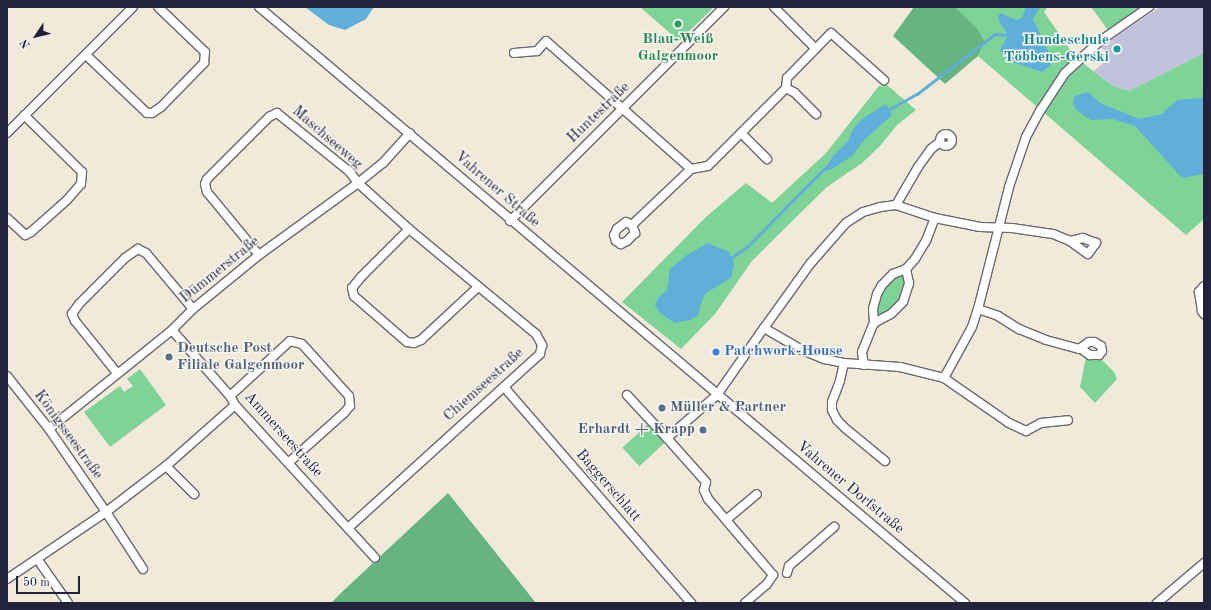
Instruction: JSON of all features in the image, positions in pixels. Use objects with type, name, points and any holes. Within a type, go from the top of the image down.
[{"type":"street","points":[[7,133],[133,7]]},
{"type":"street","points":[[86,55],[147,113],[152,113],[160,107],[204,63],[205,52],[158,7]]},
{"type":"street","name":"Vahrener Straße","points":[[259,7],[410,134],[510,221],[717,394]]},
{"type":"street","name":"Huntestraße","points":[[510,221],[624,109],[724,7]]},
{"type":"street","points":[[774,7],[816,49]]},
{"type":"street","points":[[944,378],[972,326],[978,309],[1009,187],[1026,137],[1043,106],[1065,73],[1109,34],[1149,7]]},
{"type":"street","points":[[632,225],[691,169],[708,166],[786,88],[787,78],[831,34],[884,80]]},
{"type":"street","points":[[514,53],[537,51],[546,41],[691,169]]},
{"type":"street","points":[[786,88],[795,93],[816,114]]},
{"type":"street","name":"Maschseeweg","points":[[259,255],[208,192],[205,184],[207,179],[269,117],[277,113],[284,118],[349,171],[358,183]]},
{"type":"street","points":[[7,218],[25,235],[31,232],[67,200],[81,184],[82,172],[24,115]]},
{"type":"street","points":[[741,133],[767,159]]},
{"type":"street","name":"Dümmerstraße","points":[[49,429],[172,330],[193,309],[259,255],[383,163],[410,134]]},
{"type":"street","points":[[896,205],[918,167],[931,149],[940,142]]},
{"type":"street","name":"Chiemseestraße","points":[[348,528],[540,354],[542,345],[536,334],[409,229],[358,183]]},
{"type":"street","points":[[668,438],[717,394],[810,264],[846,223],[863,212],[880,207],[896,205],[935,218],[999,229],[1012,228],[1053,234],[1070,241]]},
{"type":"street","points":[[864,364],[862,352],[874,323],[873,308],[882,285],[893,274],[906,269],[915,259],[926,241],[935,218]]},
{"type":"street","points":[[409,229],[352,288],[354,296],[408,342],[414,343],[421,340],[478,287]]},
{"type":"street","points":[[117,373],[74,321],[72,314],[79,304],[125,258],[138,249],[146,254],[193,309]]},
{"type":"street","points":[[874,323],[891,314],[903,302],[909,284],[906,269]]},
{"type":"street","points":[[1204,286],[1199,292],[1202,312],[1204,314]]},
{"type":"street","points":[[978,309],[998,316],[1018,329],[1046,340],[1079,349]]},
{"type":"street","points":[[764,328],[802,350],[824,359],[844,363],[900,367],[944,378],[1009,424],[1026,431],[1041,423],[1068,420]]},
{"type":"street","name":"Ammerseestraße","points":[[172,330],[230,396],[235,406],[375,558]]},
{"type":"street","points":[[230,396],[290,341],[302,344],[349,396],[350,406],[344,413],[288,463]]},
{"type":"street","points":[[844,363],[840,381],[832,402],[832,410],[837,420],[845,428],[885,461]]},
{"type":"street","name":"Königsseestraße","points":[[7,376],[49,429],[143,569]]},
{"type":"street","name":"Baggerschlatt","points":[[504,387],[691,603]]},
{"type":"street","name":"Vahrener Dorfstraße","points":[[717,394],[965,603]]},
{"type":"street","points":[[627,395],[668,438],[706,482],[704,490],[708,499],[773,575],[767,584],[745,603]]},
{"type":"street","points":[[7,579],[38,560],[106,512],[166,466],[235,406]]},
{"type":"street","points":[[166,466],[194,494]]},
{"type":"street","points":[[726,520],[757,494]]},
{"type":"street","points":[[787,573],[789,566],[834,527]]},
{"type":"street","points":[[38,560],[68,603]]},
{"type":"street","points":[[1157,603],[1204,563]]},
{"type":"shaded area","points":[[1160,7],[1204,7],[1204,53],[1129,91],[1113,86],[1094,71],[1110,57],[1101,47]]},
{"type":"green space","name":"Blau-Weiß Galgenmoor","points":[[640,7],[714,7],[679,41]]},
{"type":"green space","points":[[914,7],[955,7],[977,28],[985,42],[978,56],[945,84],[893,36]]},
{"type":"green space","points":[[955,7],[1048,7],[1044,12],[1075,57],[1113,86],[1129,91],[1204,53],[1204,219],[1186,235],[978,56],[985,42],[977,28]]},
{"type":"green space","points":[[1091,7],[1142,7],[1108,30]]},
{"type":"green space","points":[[887,85],[916,110],[897,125],[880,146],[862,163],[827,187],[752,261],[715,314],[681,349],[622,302],[707,216],[746,183],[772,203],[826,153],[879,86]]},
{"type":"green space","points":[[901,273],[905,274],[907,280],[900,301],[890,312],[877,319],[875,309],[885,285]]},
{"type":"green space","points":[[1086,357],[1091,360],[1101,359],[1114,372],[1117,379],[1095,403],[1080,387]]},
{"type":"green space","points":[[140,369],[166,405],[110,447],[84,412],[120,386],[124,392],[133,386],[127,379]]},
{"type":"green space","points":[[648,424],[665,442],[639,466],[622,448]]},
{"type":"green space","points":[[448,493],[536,603],[331,603],[343,591]]},
{"type":"water","points":[[305,7],[374,7],[366,19],[345,30],[329,25]]},
{"type":"water","points":[[1026,7],[1040,7],[1033,19],[1050,55],[1050,66],[1042,72],[1009,61],[1000,50],[1008,35],[999,21],[998,16],[1001,13],[1016,20],[1022,18]]},
{"type":"water","points":[[1088,92],[1100,103],[1139,119],[1162,114],[1177,100],[1201,98],[1204,93],[1204,174],[1182,178],[1135,126],[1113,119],[1091,120],[1076,110],[1073,103],[1075,96]]},
{"type":"water","points":[[886,104],[892,115],[865,139],[852,156],[832,169],[823,171],[834,155],[848,141],[853,129],[862,119]]},
{"type":"water","points":[[708,243],[729,252],[734,264],[731,278],[706,293],[702,300],[698,315],[690,320],[675,323],[660,313],[655,305],[659,297],[667,290],[670,269],[687,255]]},
{"type":"waterway","points":[[886,111],[917,94],[995,34],[1008,35]]},
{"type":"waterway","points":[[731,258],[747,247],[824,169]]},
{"type":"place","name":"Blau-Weiß Galgenmoor","points":[[678,24]]},
{"type":"place","name":"Hundeschule Többens-Gerski","points":[[1117,49]]},
{"type":"place","name":"Patchwork-House","points":[[716,352]]},
{"type":"place","name":"Deutsche Post Filiale Galgenmoor","points":[[169,357]]},
{"type":"place","name":"Müller & Partner","points":[[662,408]]},
{"type":"place","name":"Erhardt + Krapp","points":[[703,430]]}]
